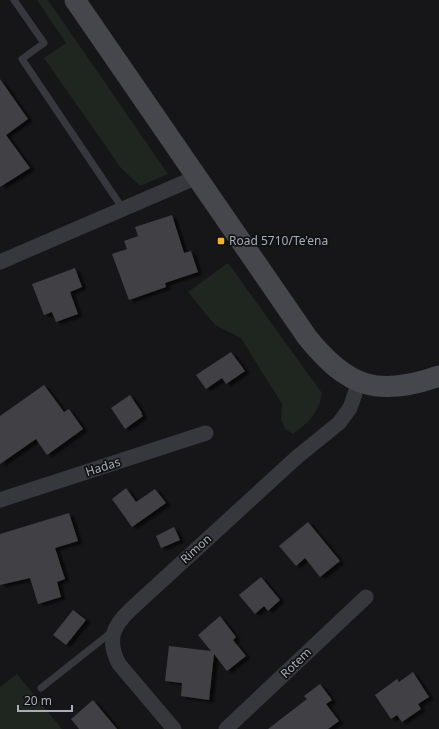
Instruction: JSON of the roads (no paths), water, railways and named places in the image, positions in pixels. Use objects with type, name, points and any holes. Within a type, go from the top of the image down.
[{"type":"main road","points":[[75,0],[306,337],[320,354],[334,367],[349,377],[359,382],[382,387],[400,387],[419,383],[439,376]]},
{"type":"street","points":[[0,262],[197,177]]},
{"type":"street","name":"Rimon","points":[[114,630],[123,616],[297,457],[339,423],[350,408],[359,382]]},
{"type":"street","name":"Hadas","points":[[0,500],[206,433]]},
{"type":"street","name":"Rotem","points":[[226,729],[366,596]]},
{"type":"street","points":[[114,630],[112,645],[114,654],[119,664],[174,729]]},
{"type":"lane","points":[[14,0],[44,43],[22,59],[123,210]]},
{"type":"lane","points":[[41,688],[114,630]]},
{"type":"place","name":"Road 5710/Te'ena","points":[[221,241]]}]
